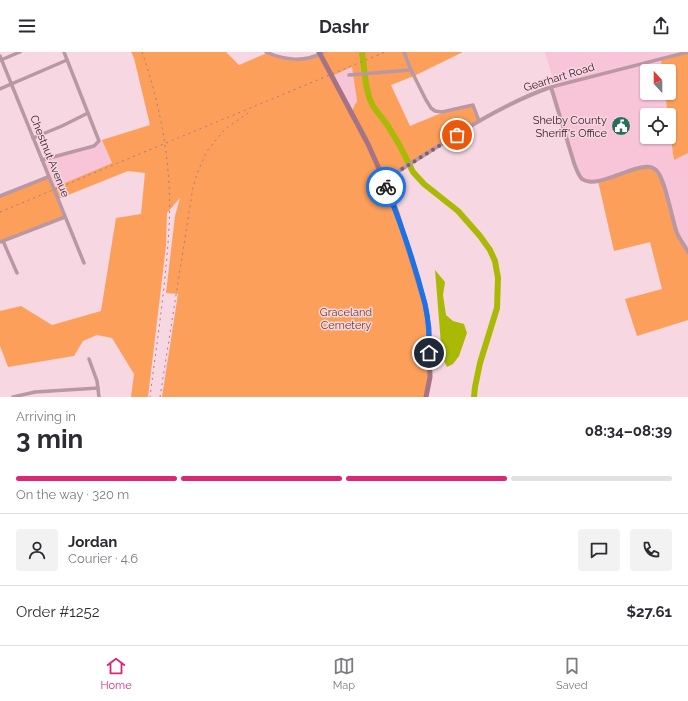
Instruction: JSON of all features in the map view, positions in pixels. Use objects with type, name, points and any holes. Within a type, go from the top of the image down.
[{"type":"main road","points":[[321,53],[368,144],[384,180],[406,240],[425,304],[429,328],[430,377],[426,397]]},
{"type":"street","points":[[1,58],[20,52]]},
{"type":"street","points":[[42,160],[94,146],[99,141],[64,52]]},
{"type":"street","points":[[267,52],[278,58],[302,60],[321,53]]},
{"type":"street","points":[[404,52],[411,70],[431,108],[435,111],[442,112],[473,105],[479,121]]},
{"type":"street","name":"Gearhart Road","points":[[384,180],[479,121],[533,93],[688,52]]},
{"type":"street","name":"Chestnut Avenue","points":[[1,58],[84,263]]},
{"type":"street","points":[[0,88],[67,60]]},
{"type":"street","points":[[349,75],[411,70]]},
{"type":"street","points":[[551,87],[574,163],[581,178],[590,182],[641,168],[651,167],[656,170],[662,178],[677,234],[688,252]]},
{"type":"street","points":[[33,138],[88,113]]},
{"type":"street","points":[[0,196],[48,177]]},
{"type":"street","points":[[17,273],[2,242],[65,217]]},
{"type":"street","points":[[89,359],[98,381],[99,397]]},
{"type":"street","points":[[13,397],[35,392],[98,388]]},
{"type":"shaded area","points":[[545,52],[688,52],[661,59],[661,64],[640,64],[640,100],[666,100],[667,108],[640,108],[640,144],[672,144],[674,160],[688,153],[688,252],[677,234],[662,178],[589,182],[581,178],[551,87],[555,86]]},
{"type":"shaded area","points":[[353,67],[357,101],[351,112],[332,76]]},
{"type":"shaded area","points":[[102,140],[112,163],[53,188],[42,160],[94,146]]},
{"type":"shaded area","points":[[435,270],[445,282],[443,295],[446,315],[453,321],[464,324],[467,333],[459,356],[453,364],[447,367],[442,357]]},
{"type":"green space","name":"Graceland Cemetery","points":[[131,52],[226,52],[239,65],[267,53],[302,60],[320,54],[319,52],[463,52],[414,76],[391,85],[410,126],[439,114],[470,107],[473,107],[479,121],[384,180],[425,304],[430,377],[426,397],[162,397],[178,294],[166,293],[175,216],[180,198],[167,213],[166,246],[148,397],[131,397],[134,374],[112,338],[97,335],[83,341],[74,356],[8,367],[0,346],[0,311],[21,306],[52,325],[101,311],[116,218],[141,214],[145,173],[128,171],[58,199],[65,217],[0,242],[0,196],[48,177],[53,188],[112,163],[102,140],[150,125],[134,58]],"holes":[[[352,67],[357,101],[351,112],[332,76]]]},
{"type":"green space","points":[[688,52],[688,153],[674,160],[672,144],[676,144],[676,108],[667,108],[666,100],[676,100],[676,64],[661,64],[661,59]]},
{"type":"green space","points":[[646,167],[659,173],[677,234],[688,252],[688,320],[637,336],[625,299],[662,289],[650,242],[614,251],[598,181]]},
{"type":"waterway","points":[[362,52],[369,97],[373,106],[388,126],[400,146],[413,172],[424,184],[458,211],[480,236],[490,250],[495,261],[498,278],[497,308],[480,363],[474,397]]},
{"type":"railway","points":[[142,52],[160,117],[166,150],[170,195],[165,277],[150,397]]},
{"type":"railway","points":[[0,212],[385,52]]},
{"type":"railway","points":[[160,397],[193,187],[207,151],[225,129],[248,113]]},
{"type":"way so far","points":[[386,187],[384,180],[457,135]]},
{"type":"place","name":"Shelby County Sheriff's Office","points":[[621,126]]},
{"type":"route","points":[[386,187],[406,240],[425,304],[429,328],[429,353]]}]
